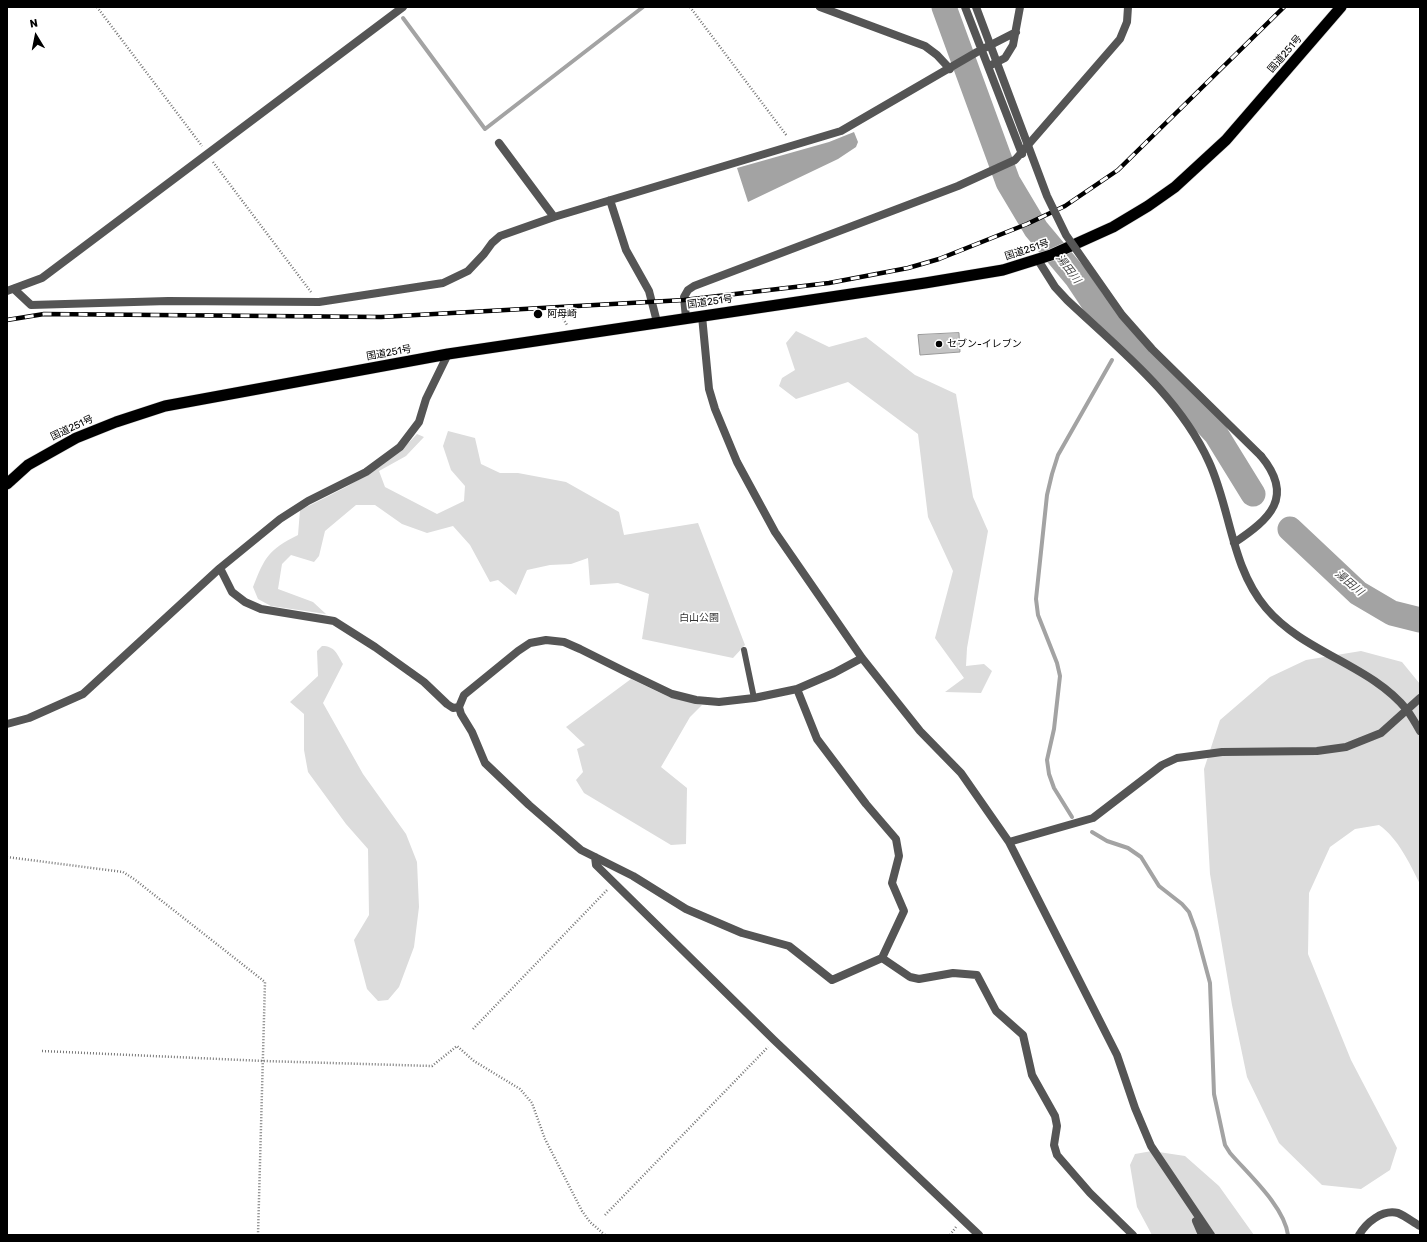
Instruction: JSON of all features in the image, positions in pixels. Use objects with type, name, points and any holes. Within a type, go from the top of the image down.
[{"type":"highway","name":"国道251号","points":[[7,484],[28,465],[76,438],[116,422],[165,406],[448,354],[925,283],[1003,270],[1038,260],[1113,227],[1148,206],[1198,167],[1226,140],[1335,9]]},
{"type":"street","points":[[10,290],[42,278],[403,7]]},
{"type":"street","points":[[820,7],[925,46],[953,67]]},
{"type":"street","points":[[965,7],[980,51],[988,66],[1022,154]]},
{"type":"street","points":[[976,7],[1047,196],[1066,235],[1122,315],[1152,349],[1270,466],[1275,479],[1277,493],[1275,507],[1258,527],[1234,543]]},
{"type":"street","points":[[988,66],[1004,58],[1013,45],[1020,7]]},
{"type":"street","points":[[686,318],[684,297],[694,286],[996,170],[1015,160],[1022,154],[1120,39],[1127,22],[1128,7]]},
{"type":"street","points":[[10,290],[31,305],[168,301],[319,302],[443,283],[468,271],[500,236],[554,217],[841,131],[1016,32]]},
{"type":"street","points":[[499,143],[554,217]]},
{"type":"street","points":[[610,200],[626,250],[649,291],[657,322]]},
{"type":"street","points":[[1038,260],[1055,286],[1067,300],[1167,396],[1191,427],[1219,485],[1234,543],[1246,576],[1265,608],[1282,624],[1310,645],[1386,691],[1407,710],[1420,731]]},
{"type":"street","points":[[702,316],[709,389],[715,409],[737,462],[775,532],[862,658],[920,731],[961,773],[1009,842],[1117,1054],[1135,1108],[1151,1146],[1190,1206],[1211,1235]]},
{"type":"street","points":[[7,724],[29,718],[83,694],[220,568],[280,519],[308,501],[366,472],[400,447],[419,422],[426,399],[448,354]]},
{"type":"street","points":[[220,568],[232,592],[245,602],[261,609],[334,621],[424,682],[447,704],[453,708],[459,707]]},
{"type":"street","points":[[797,688],[818,739],[866,804],[896,838],[899,856],[892,883],[904,911],[882,958],[832,980],[789,946],[742,933],[686,909],[633,876],[581,850],[529,805],[485,763],[472,732],[461,714],[459,707],[464,695],[518,651],[530,643],[546,640],[564,642],[672,694],[696,700],[719,702],[754,698],[797,688],[834,673],[862,658]]},
{"type":"street","points":[[1009,842],[1093,818],[1162,765],[1177,758],[1222,752],[1317,751],[1346,747],[1381,733],[1420,698]]},
{"type":"street","points":[[595,857],[596,865],[614,883],[774,1040],[979,1235]]},
{"type":"street","points":[[882,958],[910,977],[920,979],[953,973],[977,974],[996,1011],[1023,1035],[1032,1075],[1055,1116],[1057,1126],[1054,1145],[1057,1155],[1090,1193],[1133,1235]]},
{"type":"street","points":[[1190,1206],[1202,1235]]},
{"type":"street","points":[[1359,1235],[1365,1226],[1381,1214],[1397,1213],[1420,1226]]},
{"type":"lane","points":[[744,650],[754,698]]},
{"type":"path","points":[[690,7],[793,145]]},
{"type":"path","points":[[7,857],[123,872],[134,879],[265,982],[258,1235]]},
{"type":"path","points":[[473,1029],[614,883]]},
{"type":"path","points":[[606,1215],[774,1040]]},
{"type":"path","points":[[42,1051],[264,1061],[432,1066],[457,1046],[474,1061],[520,1089],[532,1103],[546,1139],[582,1211],[590,1222],[605,1235]]},
{"type":"green space","points":[[796,331],[829,347],[866,337],[915,375],[956,394],[973,497],[988,531],[967,648],[966,666],[984,664],[992,671],[981,693],[945,692],[964,678],[935,638],[953,571],[928,517],[918,434],[848,382],[796,399],[779,386],[782,378],[795,370],[786,343]]},
{"type":"green space","name":"白山公園","points":[[448,431],[475,438],[481,464],[500,473],[518,473],[566,482],[619,512],[624,535],[698,523],[745,645],[733,658],[642,639],[649,594],[618,583],[590,585],[588,558],[571,564],[550,565],[527,570],[516,595],[498,580],[490,582],[470,545],[453,526],[427,533],[402,524],[375,505],[356,505],[325,531],[319,556],[314,562],[291,555],[282,564],[278,589],[313,602],[326,614],[271,606],[258,599],[253,587],[261,568],[274,550],[298,535],[300,510],[332,495],[362,478],[391,458],[417,434],[424,437],[406,456],[379,471],[385,487],[437,514],[464,501],[465,486],[451,470],[443,446]]},
{"type":"green space","points":[[322,646],[333,649],[343,664],[323,703],[363,774],[406,834],[417,862],[419,907],[414,947],[399,987],[388,1000],[378,1001],[367,989],[354,940],[369,915],[368,849],[346,824],[308,772],[304,750],[304,714],[290,702],[318,676],[317,651]]},
{"type":"green space","points":[[1361,651],[1402,662],[1420,684],[1420,884],[1398,844],[1386,830],[1379,825],[1355,829],[1330,847],[1309,893],[1308,954],[1351,1060],[1397,1148],[1390,1170],[1361,1189],[1322,1185],[1279,1143],[1247,1077],[1232,1005],[1210,874],[1204,769],[1220,720],[1270,677],[1306,660]]},
{"type":"green space","points":[[631,679],[669,697],[702,705],[690,717],[661,767],[687,788],[686,844],[671,845],[584,793],[576,780],[583,772],[577,749],[585,745],[566,727]]},
{"type":"green space","points":[[1152,1151],[1185,1156],[1219,1186],[1254,1235],[1152,1235],[1137,1207],[1130,1165],[1135,1154]]},
{"type":"shaded area","points":[[854,132],[858,142],[856,147],[838,159],[748,202],[737,168],[829,142]]},
{"type":"building","name":"セブン-イレブン","points":[[959,333],[960,352],[920,355],[918,335]]},
{"type":"waterway","points":[[403,18],[485,129],[643,7]]},
{"type":"waterway","name":"湯田川","points":[[944,7],[1008,182],[1036,229],[1077,278],[1093,302],[1216,434],[1253,494]]},
{"type":"waterway","name":"湯田川","points":[[1122,342],[1125,337]]},
{"type":"waterway","points":[[1072,817],[1054,788],[1049,774],[1047,760],[1054,729],[1060,676],[1057,663],[1038,615],[1036,599],[1047,495],[1058,455],[1112,360]]},
{"type":"waterway","name":"湯田川","points":[[1290,529],[1358,593],[1392,613],[1420,620]]},
{"type":"waterway","points":[[1092,832],[1107,841],[1128,848],[1141,857],[1159,886],[1182,904],[1189,912],[1196,931],[1210,983],[1214,1094],[1225,1145],[1230,1153],[1265,1191],[1273,1202],[1280,1213],[1288,1235]]},
{"type":"railway","points":[[7,320],[44,314],[381,317],[684,300],[829,283],[908,268],[939,259],[1027,224],[1065,206],[1118,170],[1284,7]]},
{"type":"place","name":"阿母崎","points":[[538,314]]},
{"type":"place","name":"セブン-イレブン","points":[[939,344]]}]
